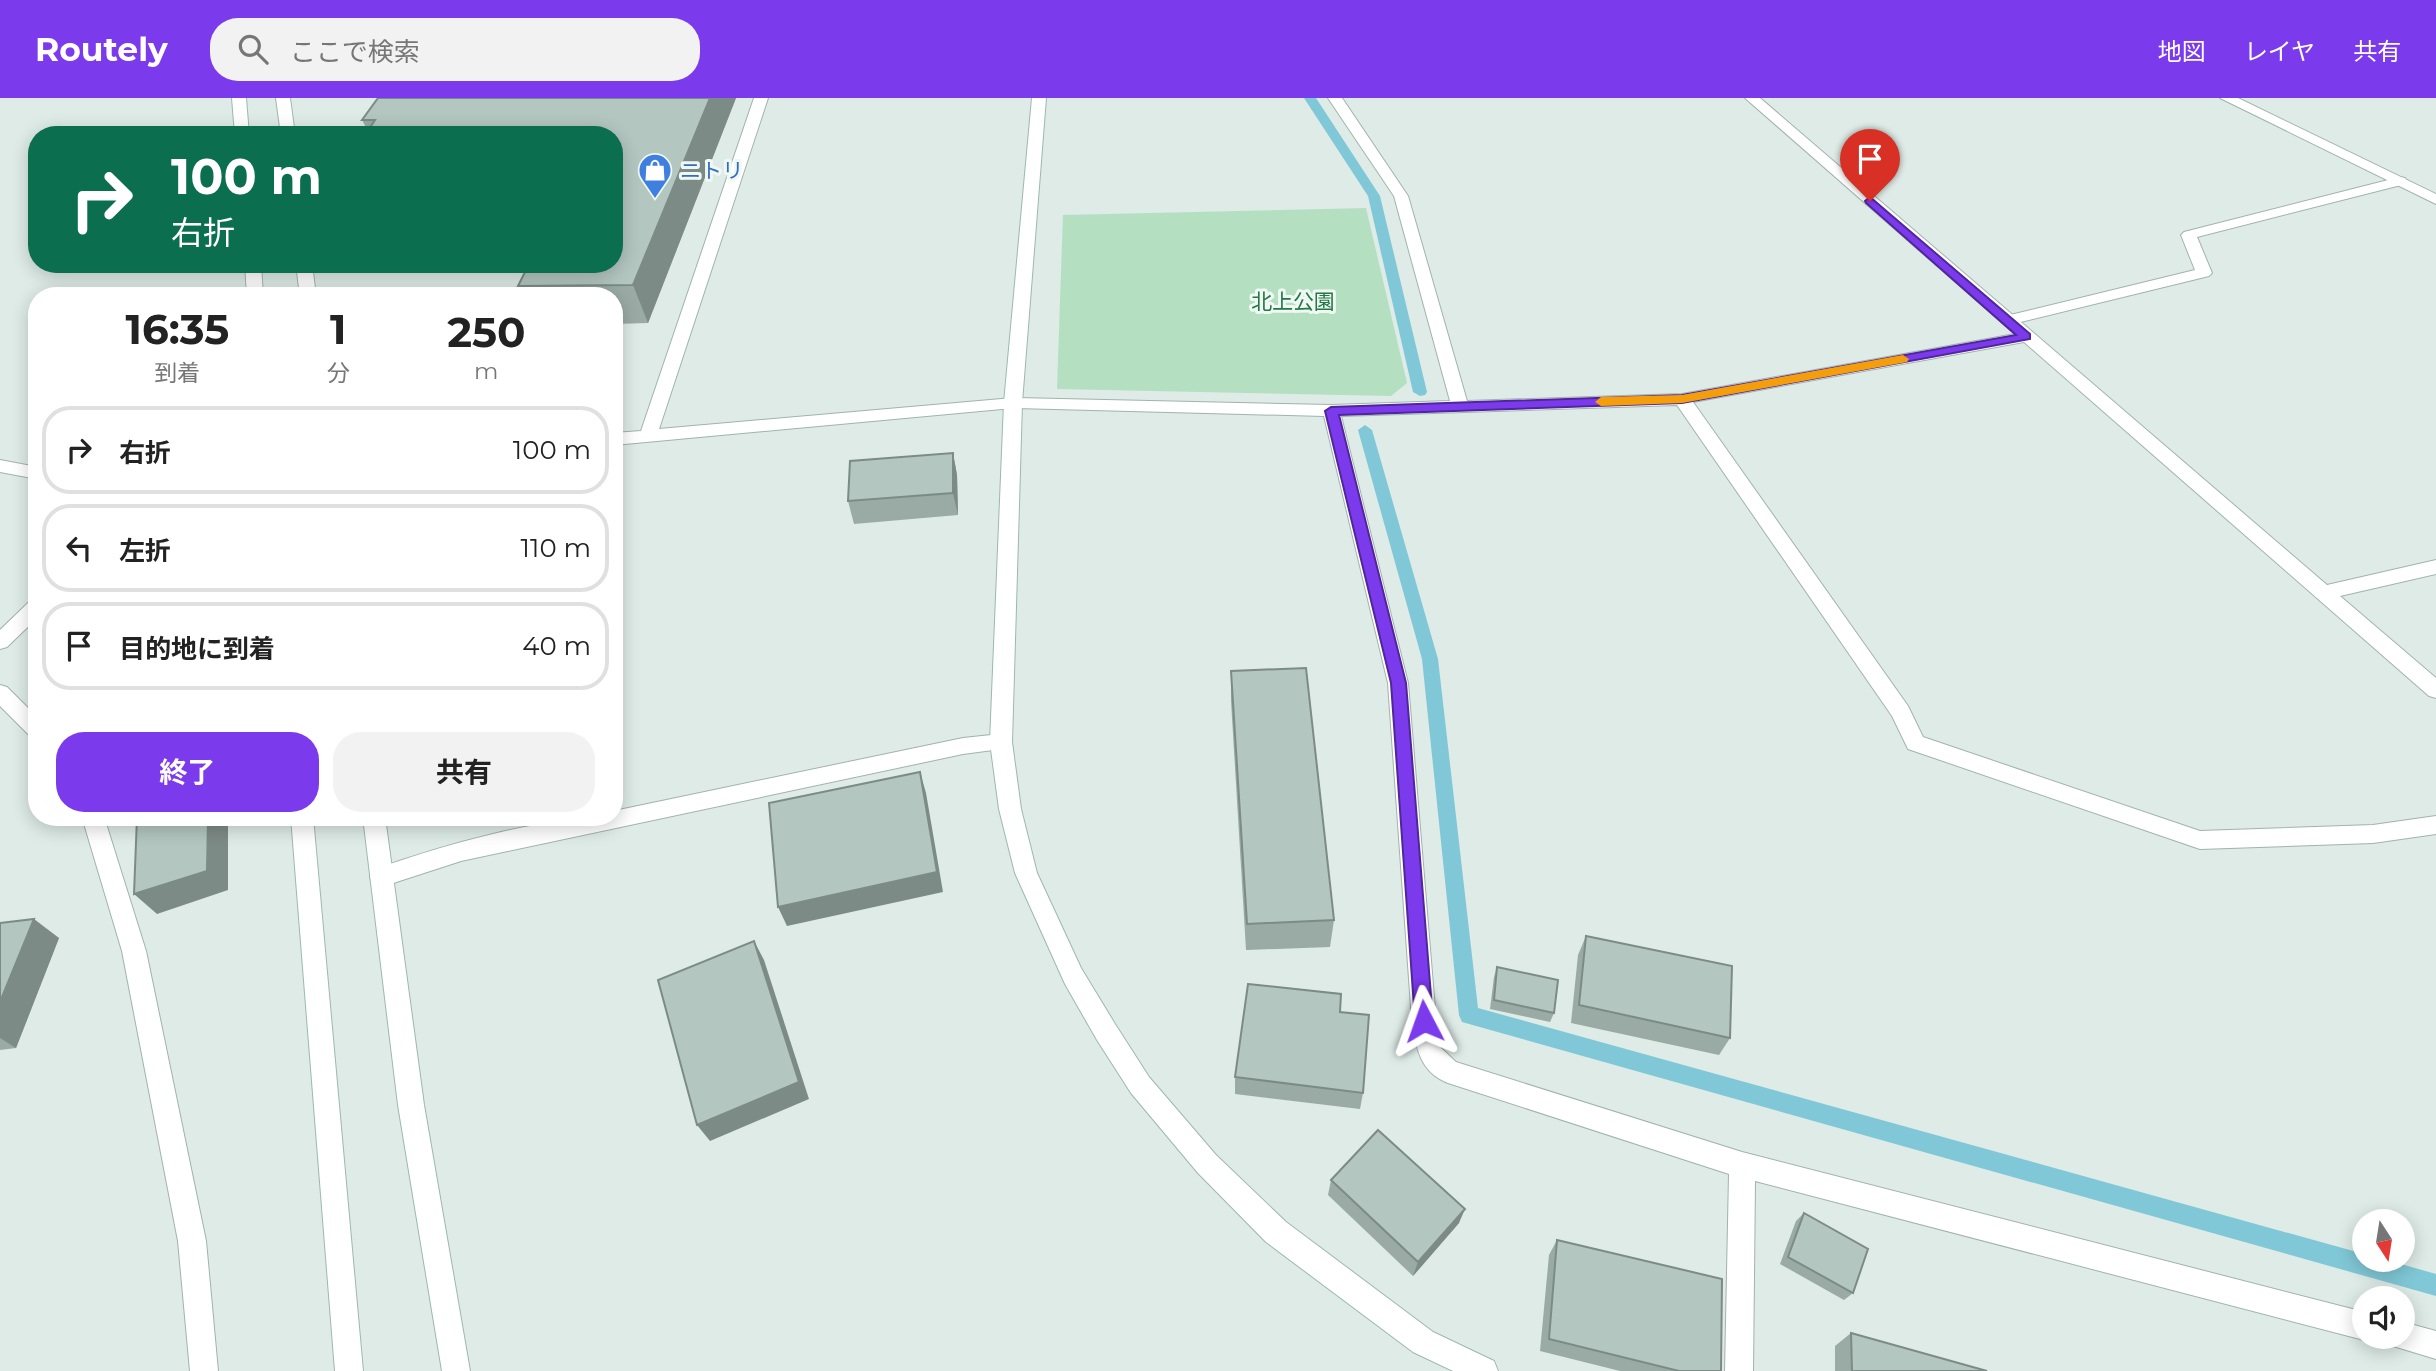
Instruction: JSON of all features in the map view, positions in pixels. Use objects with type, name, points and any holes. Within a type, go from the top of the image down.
[{"type":"street","points":[[239,98],[241,126]]},
{"type":"street","points":[[283,98],[287,126]]},
{"type":"street","points":[[648,436],[761,98]]},
{"type":"street","points":[[1039,98],[1013,403],[1000,742],[1010,809],[1026,873],[1073,976],[1140,1085],[1207,1164],[1276,1232],[1423,1342],[1484,1371]]},
{"type":"street","points":[[1335,98],[1401,196],[1460,405]]},
{"type":"street","points":[[1752,98],[2436,690]]},
{"type":"street","points":[[2227,98],[2436,200]]},
{"type":"street","points":[[2008,320],[2204,273],[2189,235],[2400,181]]},
{"type":"street","points":[[623,438],[1013,403],[1331,411],[1682,399],[2026,337]]},
{"type":"street","points":[[1682,399],[1901,712],[1915,743],[2200,840],[2372,834],[2436,825]]},
{"type":"street","points":[[1331,411],[1398,683],[1424,1021],[1430,1054],[1448,1072],[1742,1165],[2352,1323]]},
{"type":"street","points":[[0,466],[28,471]]},
{"type":"street","points":[[2325,592],[2436,567]]},
{"type":"street","points":[[0,642],[28,615]]},
{"type":"street","points":[[0,693],[28,721]]},
{"type":"street","points":[[623,818],[963,746],[1000,742]]},
{"type":"street","points":[[96,826],[134,950],[166,1109],[192,1241],[204,1371]]},
{"type":"street","points":[[303,826],[349,1371]]},
{"type":"street","points":[[375,826],[411,1105],[456,1371]]},
{"type":"street","points":[[381,877],[475,849],[584,826]]},
{"type":"street","points":[[1740,1371],[1742,1165]]},
{"type":"street","points":[[2415,1339],[2436,1345]]},
{"type":"green space","name":"北上公園","points":[[1366,208],[1407,383],[1391,396],[1057,389],[1063,215]]},
{"type":"building","points":[[378,98],[710,98],[633,285],[518,286],[524,273],[623,273],[623,126],[371,126],[375,120],[362,120]]},
{"type":"building","points":[[953,453],[953,493],[848,501],[850,461]]},
{"type":"building","points":[[1306,668],[1334,920],[1247,924],[1231,671]]},
{"type":"building","points":[[920,772],[937,872],[778,907],[769,803]]},
{"type":"building","points":[[137,826],[208,826],[207,871],[134,894]]},
{"type":"building","points":[[34,919],[0,1002],[0,923]]},
{"type":"building","points":[[1586,936],[1732,966],[1730,1038],[1579,1005]]},
{"type":"building","points":[[754,941],[799,1082],[697,1125],[658,980]]},
{"type":"building","points":[[1497,967],[1558,980],[1554,1013],[1494,1000]]},
{"type":"building","points":[[1248,984],[1341,994],[1340,1012],[1369,1015],[1363,1093],[1235,1077]]},
{"type":"building","points":[[1378,1130],[1465,1209],[1418,1262],[1331,1180]]},
{"type":"building","points":[[1804,1213],[1868,1249],[1853,1293],[1788,1257]]},
{"type":"building","points":[[1557,1240],[1722,1279],[1721,1371],[1679,1371],[1549,1339]]},
{"type":"building","points":[[1851,1333],[1987,1371],[1852,1371]]},
{"type":"waterway","points":[[1310,98],[1374,196],[1420,392]]},
{"type":"waterway","points":[[1365,430],[1430,659],[1469,1015],[2436,1285]]},
{"type":"slow traffic","points":[[1601,402],[1682,399],[1903,359]]},
{"type":"place","name":"ニトリ","points":[[655,200]]},
{"type":"route","points":[[1424,1021],[1398,683],[1331,411],[1682,399],[2026,337],[1870,201]]}]
